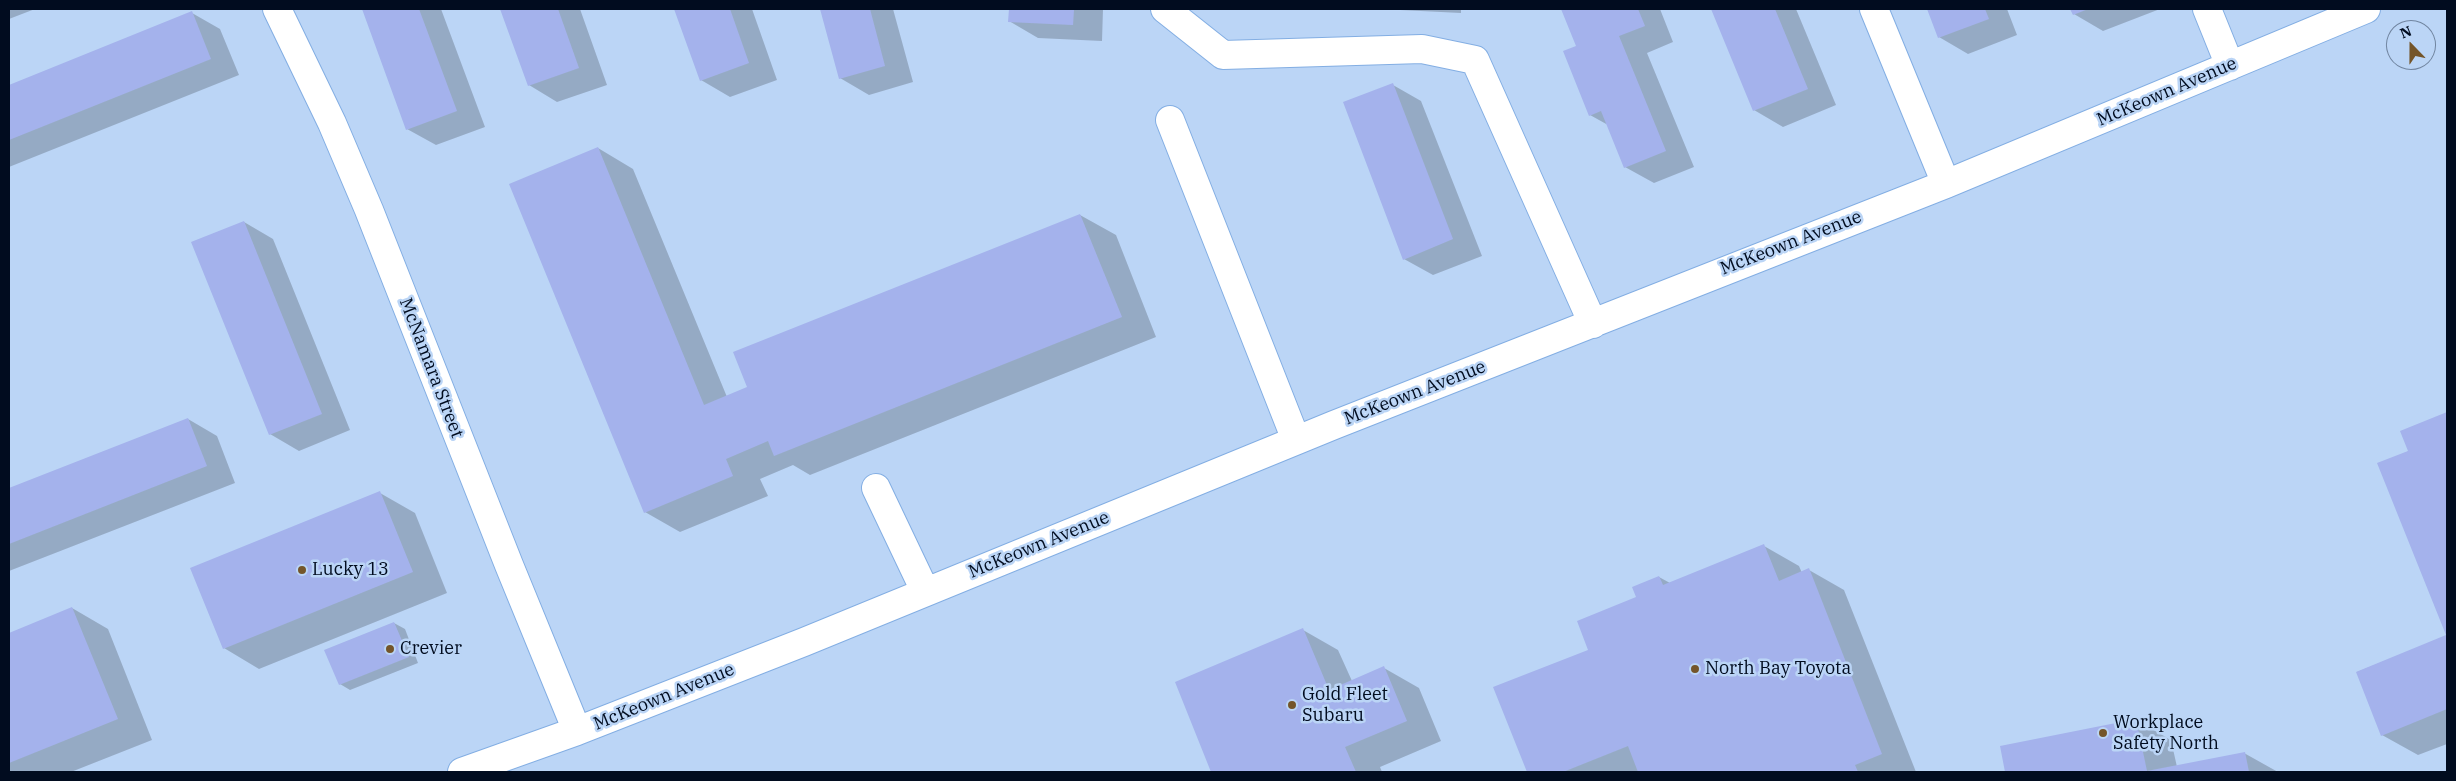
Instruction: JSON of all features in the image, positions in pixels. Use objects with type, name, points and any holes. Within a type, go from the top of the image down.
[{"type":"street","name":"McNamara Street","points":[[277,9],[332,123],[366,201],[509,565],[577,731]]},
{"type":"street","points":[[1165,9],[1223,55],[1422,49],[1475,60],[1593,324]]},
{"type":"street","points":[[1874,9],[1946,184]]},
{"type":"street","points":[[2207,9],[2230,66]]},
{"type":"street","name":"McKeown Avenue","points":[[462,772],[577,731],[1296,440],[1593,324],[1728,268],[1946,184],[2366,9]]},
{"type":"street","points":[[1170,120],[1296,440]]},
{"type":"street","points":[[876,488],[925,591]]},
{"type":"building","points":[[362,9],[419,9],[457,111],[406,130]]},
{"type":"building","points":[[500,9],[558,9],[579,68],[528,86]]},
{"type":"building","points":[[674,9],[730,9],[749,63],[700,81]]},
{"type":"building","points":[[820,9],[870,9],[885,66],[839,79]]},
{"type":"building","points":[[1009,9],[1074,9],[1073,25],[1008,22]]},
{"type":"building","points":[[1561,9],[1638,9],[1645,26],[1619,36],[1666,151],[1624,168],[1601,111],[1589,116],[1563,51],[1576,46]]},
{"type":"building","points":[[1711,9],[1775,9],[1808,89],[1753,111]]},
{"type":"building","points":[[1927,9],[1985,9],[1989,19],[1938,38]]},
{"type":"building","points":[[2070,9],[2088,9],[2073,15]]},
{"type":"building","points":[[192,11],[211,59],[9,140],[9,85]]},
{"type":"building","points":[[1393,83],[1453,239],[1403,260],[1343,102]]},
{"type":"building","points":[[598,147],[704,405],[747,387],[733,352],[1080,214],[1122,317],[774,456],[768,441],[726,459],[733,476],[644,513],[509,184]]},
{"type":"building","points":[[244,221],[322,414],[269,435],[191,242]]},
{"type":"building","points":[[2447,412],[2447,709],[2381,736],[2356,672],[2446,635],[2377,463],[2408,451],[2400,431]]},
{"type":"building","points":[[188,418],[207,466],[9,544],[9,488]]},
{"type":"building","name":"Lucky 13","points":[[380,491],[413,572],[223,649],[190,568]]},
{"type":"building","name":"North Bay Toyota","points":[[1764,544],[1779,581],[1809,568],[1882,754],[1855,765],[1858,772],[1638,772],[1628,746],[1563,772],[1527,772],[1493,687],[1588,650],[1577,621],[1636,597],[1632,587],[1659,576],[1663,585]]},
{"type":"building","points":[[72,607],[118,719],[9,763],[9,633]]},
{"type":"building","points":[[394,622],[409,657],[339,685],[324,650]]},
{"type":"building","name":"Gold Fleet Subaru","points":[[1303,628],[1329,690],[1384,666],[1407,721],[1345,747],[1356,772],[1211,772],[1175,682]]},
{"type":"building","name":"Workplace Safety North","points":[[2136,719],[2147,771],[2245,752],[2249,772],[2005,772],[2000,746]]},
{"type":"place","name":"Lucky 13","points":[[302,570]]},
{"type":"place","name":"Crevier","points":[[390,649]]},
{"type":"place","name":"North Bay Toyota","points":[[1695,669]]},
{"type":"place","name":"Gold Fleet Subaru","points":[[1292,705]]},
{"type":"place","name":"Workplace Safety North","points":[[2103,733]]}]
